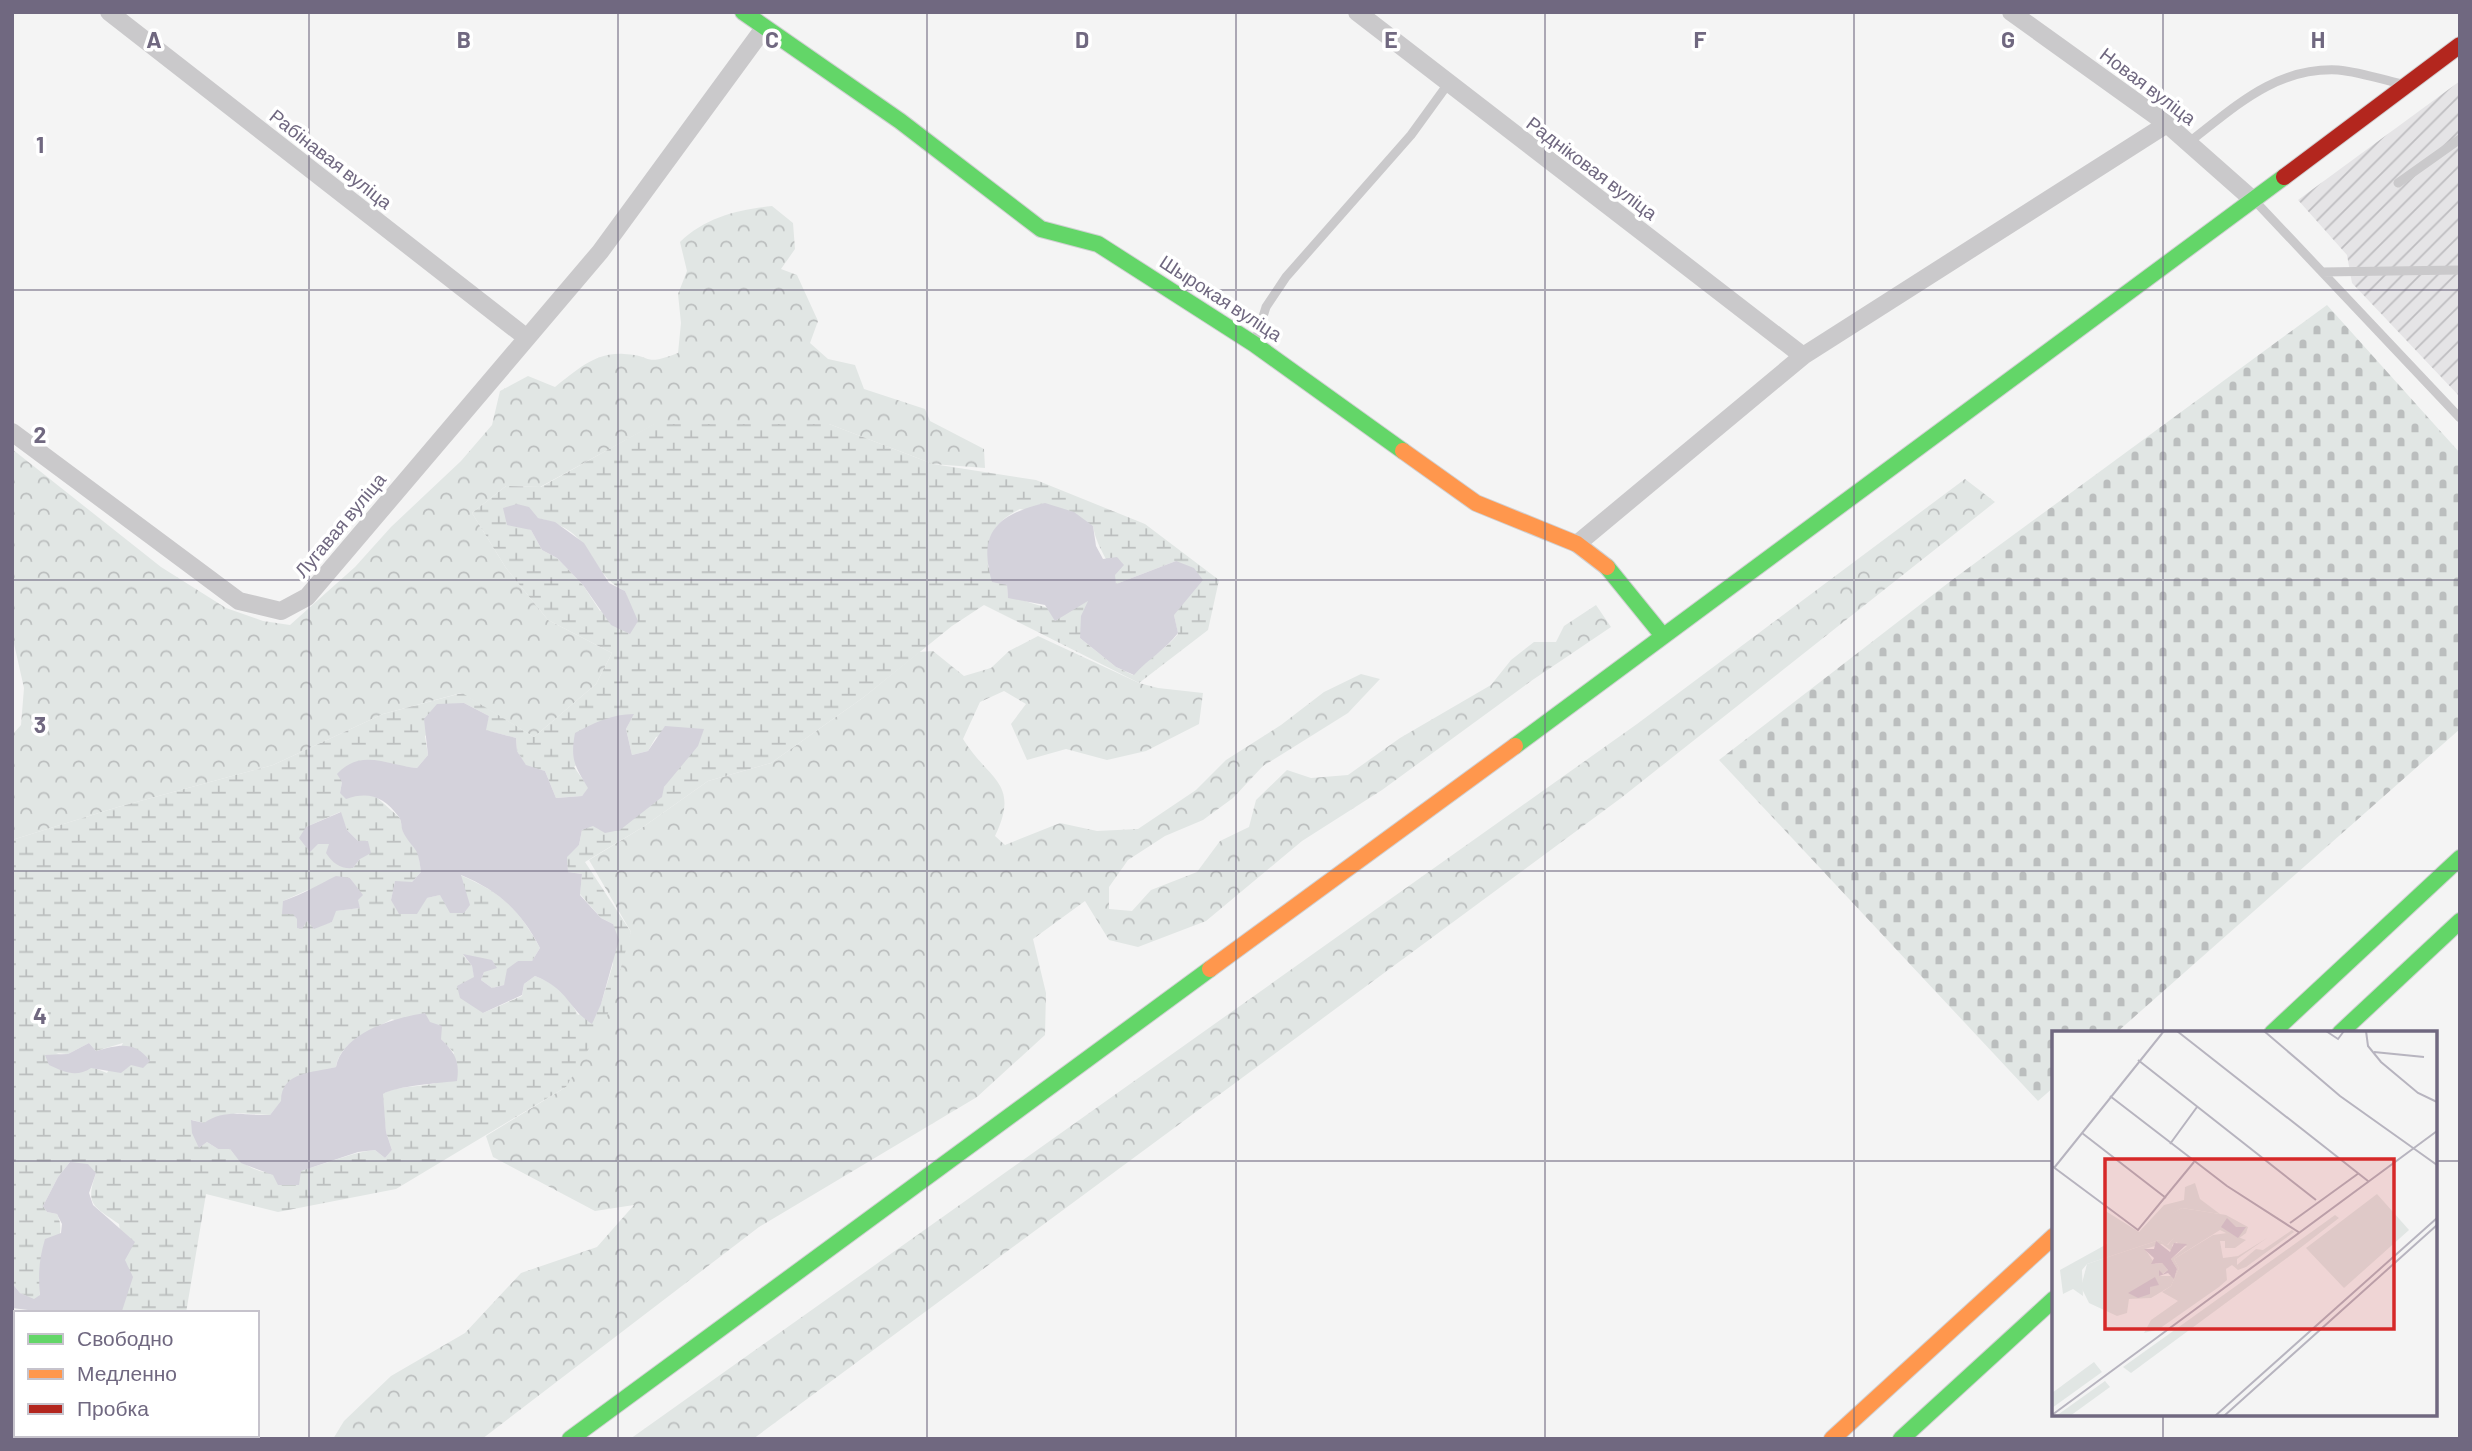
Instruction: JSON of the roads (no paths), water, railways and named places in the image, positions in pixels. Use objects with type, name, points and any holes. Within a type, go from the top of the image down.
[{"type":"main road","name":"Шырокая вуліца","points":[[743,12],[900,121],[1041,229],[1098,244],[1254,344],[1476,503],[1577,544],[1612,571],[1663,636]]},
{"type":"main road","points":[[570,1439],[1904,461],[2460,45]]},
{"type":"main road","points":[[2274,1031],[2460,858]]},
{"type":"main road","points":[[2342,1031],[2460,921]]},
{"type":"main road","points":[[1832,1439],[2052,1238]]},
{"type":"main road","points":[[1901,1439],[2052,1301]]},
{"type":"street","name":"Рабінавая вуліца","points":[[109,12],[527,338]]},
{"type":"street","name":"Радніковая вуліца","points":[[1357,12],[1803,356]]},
{"type":"street","name":"Новая вуліца","points":[[2011,12],[2167,124],[2253,200]]},
{"type":"street","name":"Лугавая вуліца","points":[[12,432],[239,601],[281,611],[307,597],[600,252],[764,28]]},
{"type":"street","points":[[1577,544],[1803,356],[2167,124]]},
{"type":"lane","points":[[2188,143],[2251,96],[2290,74],[2341,71],[2407,85]]},
{"type":"lane","points":[[1254,344],[1266,307],[1286,277],[1411,135],[1448,84]]},
{"type":"lane","points":[[2398,183],[2460,139]]},
{"type":"lane","points":[[2253,200],[2460,418]]},
{"type":"lane","points":[[2322,272],[2460,270]]}]
